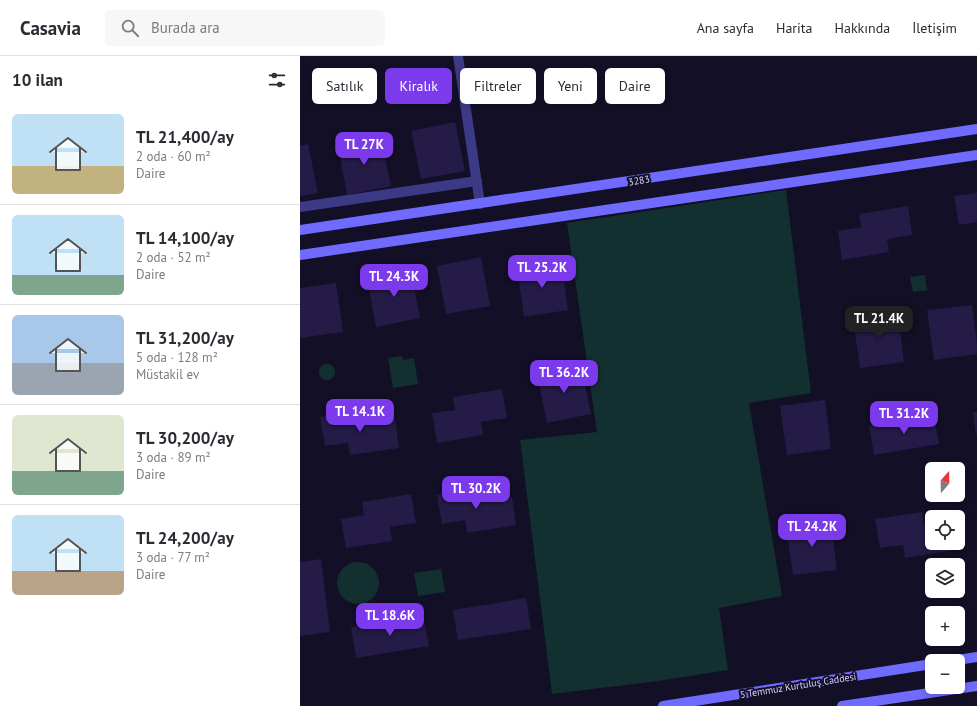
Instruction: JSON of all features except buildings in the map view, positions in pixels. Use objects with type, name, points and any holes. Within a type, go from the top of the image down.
[{"type":"street","points":[[458,56],[480,204]]},
{"type":"street","name":"3283","points":[[300,230],[977,129]]},
{"type":"street","points":[[300,255],[977,155]]},
{"type":"street","points":[[300,207],[477,181]]},
{"type":"street","points":[[965,659],[977,657]]},
{"type":"street","name":"5 Temmuz Kurtuluş Caddesi","points":[[663,706],[925,665]]},
{"type":"street","points":[[842,706],[977,686]]},
{"type":"green space","points":[[786,190],[811,393],[749,403],[782,596],[719,608],[728,670],[658,681],[552,694],[520,440],[597,432],[567,223]]},
{"type":"green space","points":[[925,275],[927,290],[913,292],[910,277]]},
{"type":"green space","points":[[402,356],[403,360],[414,358],[418,384],[393,388],[388,358]]},
{"type":"green space","points":[[324,364],[330,364],[335,369],[333,378],[330,380],[324,380],[319,375],[319,369]]},
{"type":"green space","points":[[358,562],[373,568],[379,583],[373,598],[358,604],[343,598],[337,583],[343,568]]},
{"type":"green space","points":[[441,569],[445,592],[418,596],[414,573]]}]
